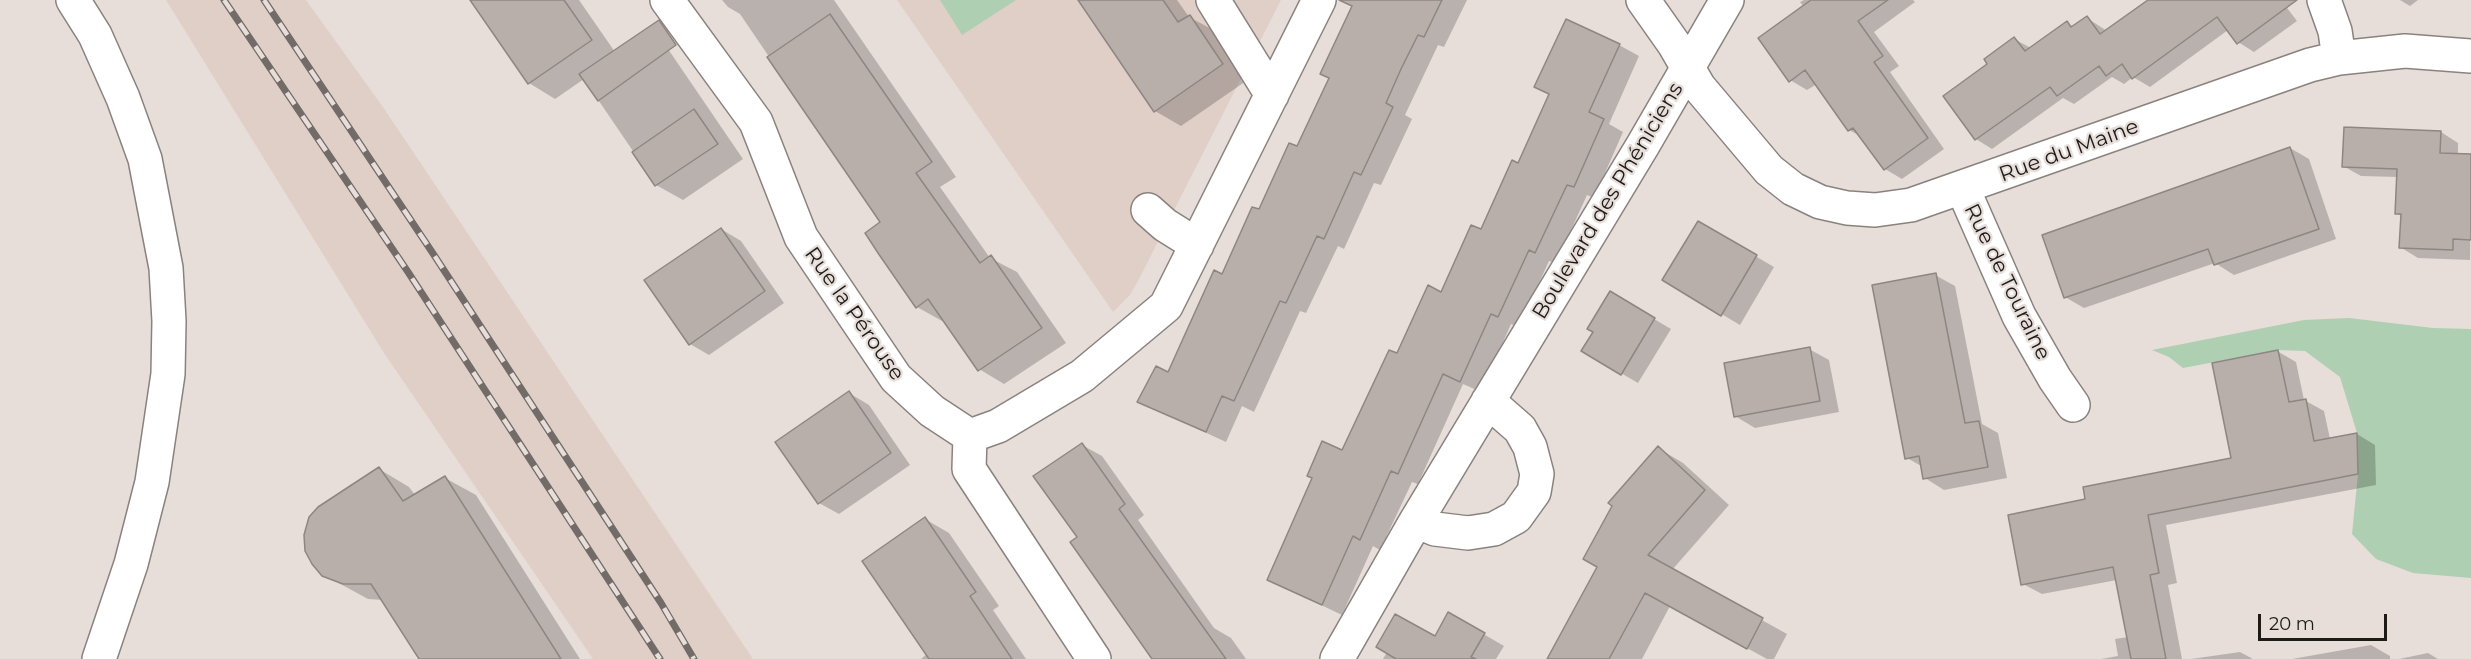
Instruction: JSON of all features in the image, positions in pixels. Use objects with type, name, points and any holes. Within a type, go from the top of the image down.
[{"type":"street","points":[[73,0],[95,35],[123,98],[145,159],[166,268],[169,321],[168,374],[152,482],[131,564],[99,659]]},
{"type":"street","name":"Rue la Pérouse","points":[[667,0],[756,122],[801,237],[896,378],[932,411],[970,436]]},
{"type":"street","points":[[1213,0],[1272,95]]},
{"type":"street","points":[[1094,659],[969,469],[970,436],[998,426],[1082,376],[1166,306],[1319,0]]},
{"type":"street","name":"Rue du Maine","points":[[1643,0],[1706,94],[1769,170],[1793,189],[1820,202],[1847,208],[1875,210],[1911,205],[1963,189],[2310,65],[2339,58],[2405,51],[2471,56]]},
{"type":"street","name":"Boulevard des Phéniciens","points":[[1337,659],[1416,521],[1727,0]]},
{"type":"street","points":[[2324,0],[2335,31],[2339,58]]},
{"type":"street","name":"Rue de Touraine","points":[[1963,189],[2019,316],[2055,379],[2073,405]]},
{"type":"street","points":[[1148,210],[1165,225],[1197,245]]},
{"type":"street","points":[[1416,521],[1435,529],[1468,533],[1494,530],[1516,517],[1534,492],[1537,474],[1530,447],[1520,429],[1488,401]]},
{"type":"shaded area","points":[[166,0],[306,0],[383,107],[753,659],[593,659],[384,353]]},
{"type":"shaded area","points":[[897,0],[1281,0],[1137,283],[1130,295],[1113,312]]},
{"type":"green space","points":[[940,0],[1016,0],[962,35]]},
{"type":"green space","points":[[2349,318],[2433,328],[2471,329],[2471,578],[2413,573],[2376,559],[2352,534],[2358,474],[2357,433],[2340,377],[2305,351],[2278,350],[2183,368],[2169,357],[2152,350],[2304,320]]},
{"type":"building","points":[[470,0],[564,0],[592,40],[528,84]]},
{"type":"building","points":[[1078,0],[1163,0],[1178,22],[1190,15],[1223,64],[1154,112]]},
{"type":"building","points":[[1339,0],[1442,0],[1424,37],[1418,35],[1401,69],[1386,103],[1393,107],[1361,175],[1354,172],[1324,239],[1317,236],[1286,303],[1280,301],[1234,401],[1222,396],[1206,432],[1137,402],[1156,366],[1168,372],[1214,270],[1222,274],[1252,207],[1259,209],[1289,143],[1297,146],[1329,78],[1320,74],[1352,6]]},
{"type":"building","points":[[1811,0],[1888,0],[1858,21],[1883,56],[1874,62],[1928,138],[1884,170],[1853,128],[1848,131],[1805,70],[1789,82],[1758,38]]},
{"type":"building","points":[[2148,0],[2297,0],[2237,44],[2217,17],[2132,79],[2122,64],[2106,76],[2099,66],[2057,96],[2050,87],[1975,140],[1943,96],[1987,64],[1984,59],[2014,37],[2025,51],[2067,21],[2071,27],[2087,16],[2100,34]]},
{"type":"building","points":[[830,14],[932,162],[916,173],[980,263],[991,255],[1042,328],[978,371],[928,299],[916,308],[878,253],[865,233],[880,222],[767,57]]},
{"type":"building","points":[[1566,19],[1620,44],[1589,112],[1604,119],[1574,187],[1567,185],[1535,253],[1529,250],[1498,317],[1491,314],[1460,382],[1443,374],[1398,474],[1391,471],[1360,540],[1353,536],[1322,605],[1267,580],[1312,478],[1307,476],[1322,441],[1342,450],[1389,350],[1397,353],[1428,285],[1441,292],[1471,225],[1481,229],[1512,160],[1518,163],[1549,94],[1534,87]]},
{"type":"building","points":[[659,20],[676,45],[598,101],[579,74]]},
{"type":"building","points":[[694,109],[718,144],[655,186],[632,152]]},
{"type":"building","points":[[2344,127],[2441,131],[2440,153],[2471,154],[2471,240],[2453,239],[2453,250],[2399,248],[2401,214],[2395,214],[2397,169],[2342,167]]},
{"type":"building","points":[[2290,147],[2319,229],[2214,265],[2208,249],[2064,298],[2042,235]]},
{"type":"building","points":[[1698,221],[1757,255],[1721,316],[1662,280]]},
{"type":"building","points":[[721,228],[765,291],[689,345],[644,280]]},
{"type":"building","points":[[1936,273],[1965,423],[1979,421],[1988,467],[1923,479],[1919,456],[1905,459],[1872,285]]},
{"type":"building","points":[[1610,291],[1655,318],[1621,375],[1581,351],[1593,332],[1587,329]]},
{"type":"building","points":[[1810,347],[1820,401],[1734,417],[1724,363]]},
{"type":"building","points":[[2278,350],[2289,402],[2306,399],[2314,441],[2357,433],[2358,474],[2148,515],[2159,573],[2150,575],[2166,659],[2131,659],[2113,567],[2021,585],[2008,515],[2085,499],[2083,487],[2231,458],[2212,363]]},
{"type":"building","points":[[849,391],[891,453],[818,504],[775,442]]},
{"type":"building","points":[[1082,443],[1125,504],[1119,509],[1226,659],[1152,659],[1070,542],[1077,537],[1033,476]]},
{"type":"building","points":[[1658,446],[1705,490],[1648,555],[1763,618],[1747,649],[1645,593],[1609,659],[1547,659],[1597,567],[1583,559],[1612,506],[1608,503]]},
{"type":"building","points":[[379,467],[403,501],[445,476],[561,659],[419,659],[371,584],[343,584],[322,576],[305,551],[304,535],[309,517],[318,507]]},
{"type":"building","points":[[925,517],[976,592],[970,596],[1012,659],[929,659],[862,561]]},
{"type":"building","points":[[1448,612],[1485,633],[1471,657],[1476,659],[1396,659],[1376,647],[1395,614],[1435,636]]},
{"type":"railway","points":[[224,0],[408,272],[660,659]]},
{"type":"railway","points":[[264,0],[434,255],[661,603],[694,659]]}]
